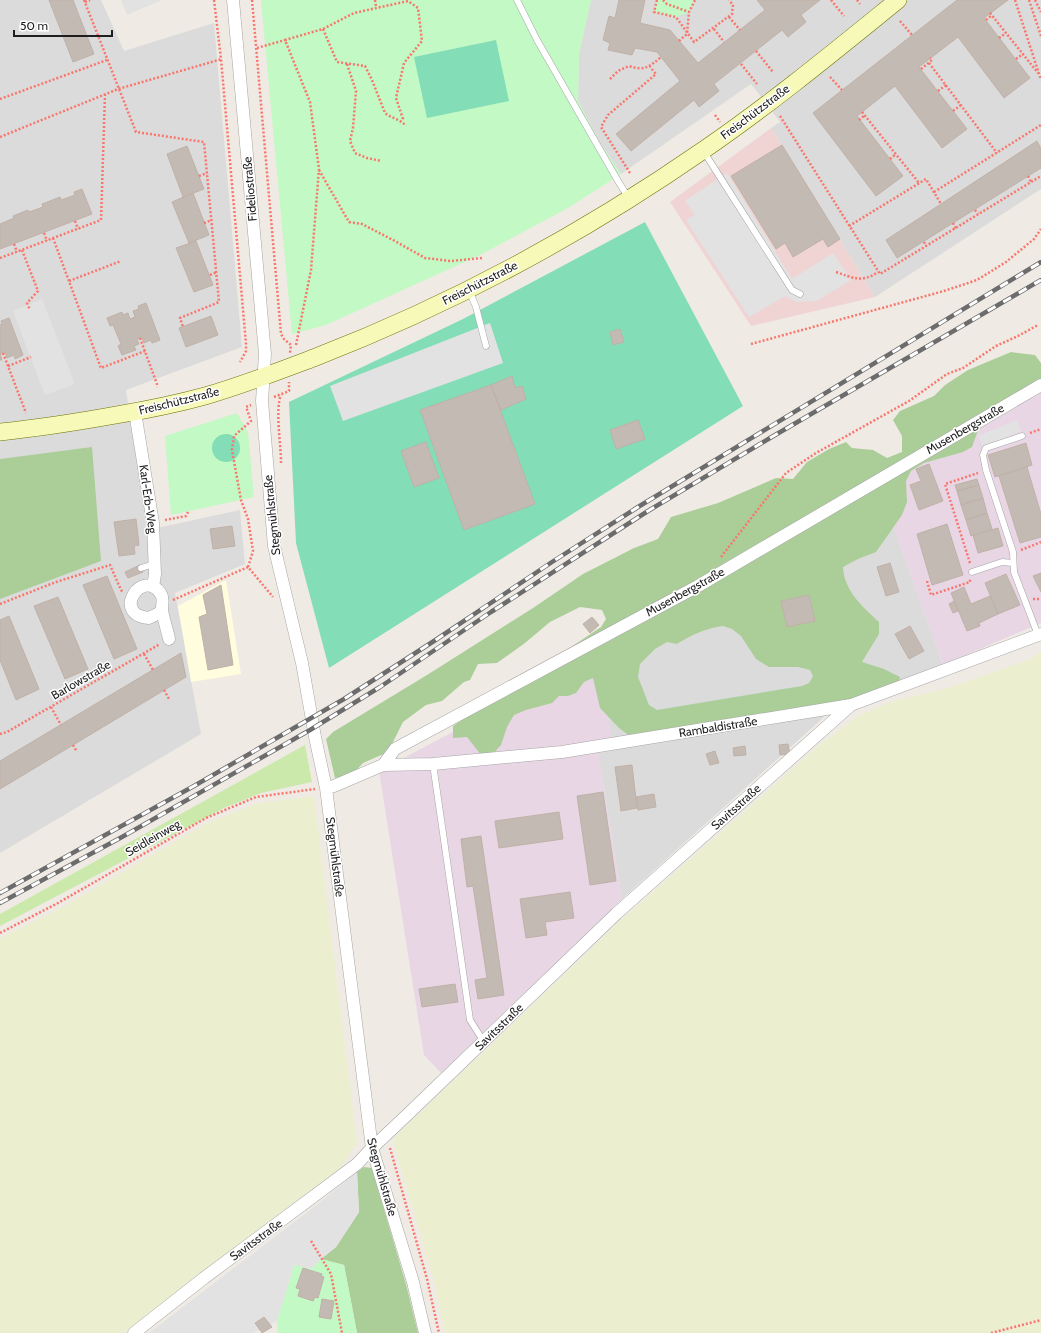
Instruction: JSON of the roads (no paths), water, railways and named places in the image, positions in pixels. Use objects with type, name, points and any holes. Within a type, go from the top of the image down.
[{"type":"main road","name":"Freischützstraße","points":[[0,432],[42,427],[135,412],[204,396],[264,377],[400,322],[469,290],[545,249],[630,199],[704,150],[748,118],[898,0]]},
{"type":"street","name":"Fideliostraße","points":[[233,0],[265,354],[264,377]]},
{"type":"street","name":"Stegmühlstraße","points":[[264,377],[262,401],[274,546],[302,663],[326,788],[372,1148],[413,1282],[425,1333]]},
{"type":"street","name":"Musenbergstraße","points":[[326,788],[383,765],[395,749],[698,586],[1041,385]]},
{"type":"street","name":"Karl-Erb-Weg","points":[[135,412],[153,523],[153,587]]},
{"type":"street","points":[[162,606],[159,613],[149,618],[138,616],[131,607],[132,596],[139,588],[148,586],[153,587],[160,593],[169,639]]},
{"type":"street","name":"Rambaldistraße","points":[[383,765],[433,764],[562,752],[851,705],[1040,635]]},
{"type":"street","name":"Savitsstraße","points":[[134,1333],[204,1278],[357,1164],[617,913],[851,705]]},
{"type":"lane","points":[[517,0],[537,40],[630,199]]},
{"type":"lane","points":[[704,150],[792,290],[800,294]]},
{"type":"lane","points":[[469,290],[476,307],[486,346]]},
{"type":"lane","points":[[1022,436],[986,448],[983,455],[986,470],[1013,552],[1014,572],[1040,635]]},
{"type":"lane","points":[[972,572],[1002,562],[1014,562]]},
{"type":"lane","points":[[141,568],[154,564]]},
{"type":"lane","points":[[433,764],[470,1020],[484,1042]]},
{"type":"railway","points":[[0,893],[194,786],[344,699],[638,507],[1041,262]]},
{"type":"railway","points":[[0,903],[122,837],[310,730],[380,687],[491,612],[648,511],[1041,280]]}]
